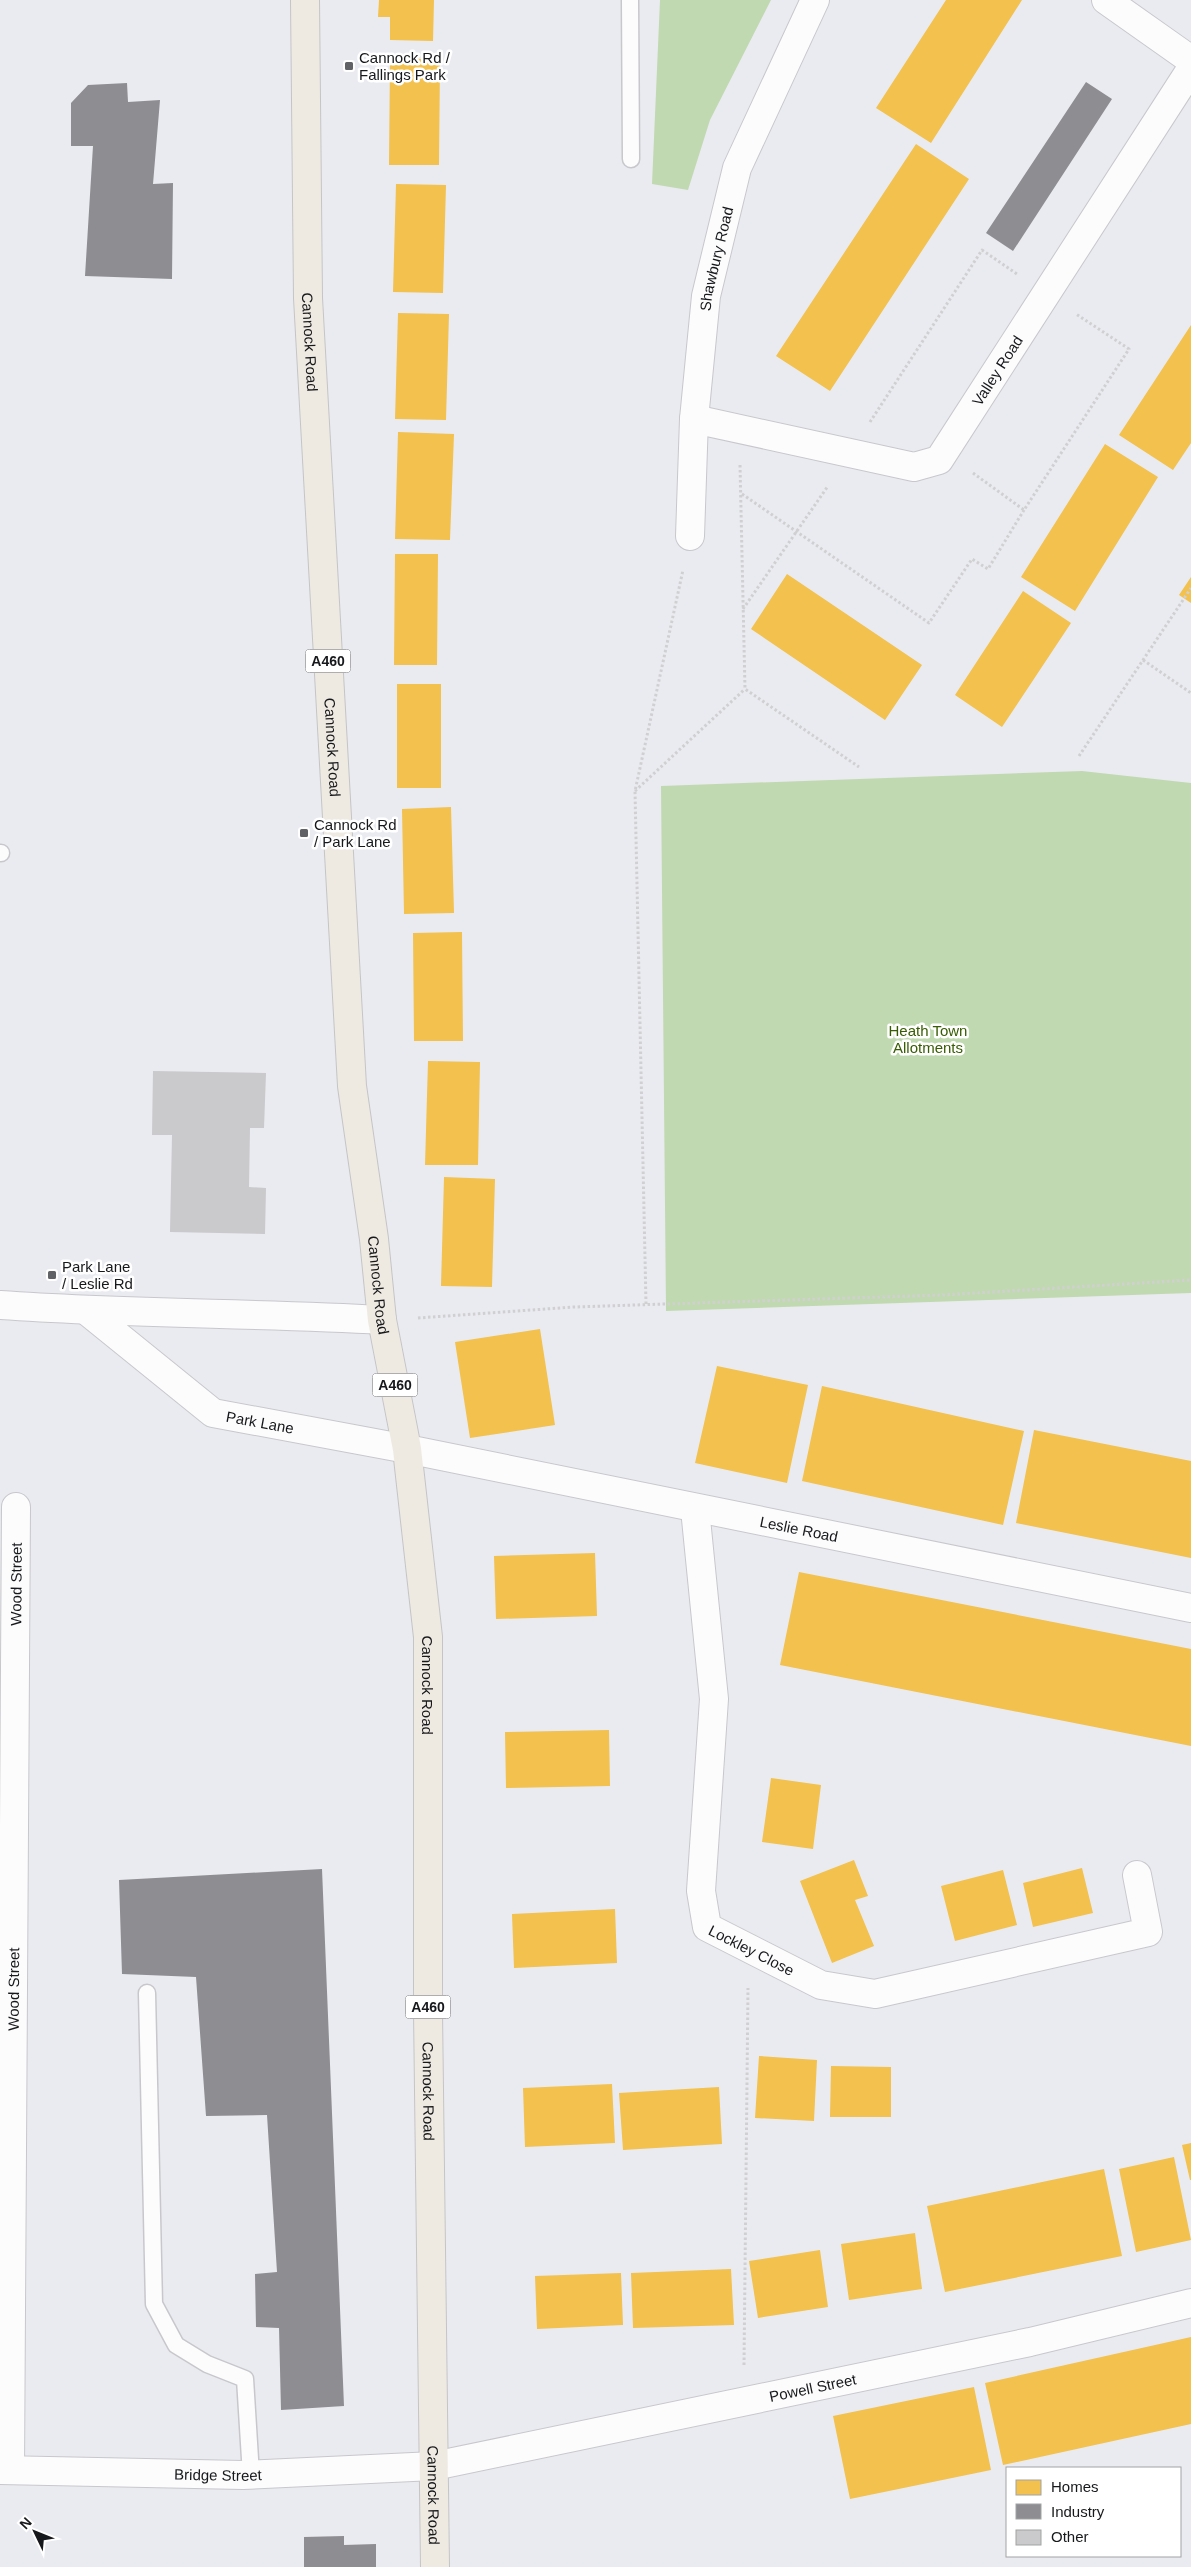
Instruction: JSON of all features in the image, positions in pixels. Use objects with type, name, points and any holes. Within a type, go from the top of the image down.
[{"type":"highway","name":"Cannock Road","points":[[304,0],[308,298],[352,1076],[374,1239],[382,1320],[407,1449],[428,1636],[428,2011],[435,2567]]},
{"type":"street","name":"Shawbury Road","points":[[690,536],[694,419],[706,296],[737,168],[815,0]]},
{"type":"street","points":[[1106,0],[1191,60]]},
{"type":"street","name":"Valley Road","points":[[694,419],[914,467],[939,460],[1191,69]]},
{"type":"street","points":[[0,1305],[87,1311],[288,1315],[382,1320]]},
{"type":"street","name":"Park Lane","points":[[87,1311],[213,1413],[407,1449]]},
{"type":"street","name":"Leslie Road","points":[[407,1449],[695,1509],[1191,1608]]},
{"type":"street","name":"Wood Street","points":[[5,2470],[16,1507]]},
{"type":"street","name":"Lockley Close","points":[[695,1509],[714,1699],[701,1891],[707,1927],[821,1985],[875,1994],[1148,1932],[1137,1875]]},
{"type":"street","name":"Powell Street","points":[[434,2466],[1030,2342],[1191,2304]]},
{"type":"street","name":"Bridge Street","points":[[5,2470],[251,2475],[434,2466]]},
{"type":"lane","points":[[630,0],[631,159]]},
{"type":"lane","points":[[146,1993],[154,2304],[176,2345],[208,2364],[245,2378],[251,2475]]},
{"type":"path","points":[[635,792],[745,689],[739,428]]},
{"type":"path","points":[[741,494],[929,623],[972,559],[988,569],[1024,510]]},
{"type":"path","points":[[646,1304],[635,792],[690,536]]},
{"type":"path","points":[[1079,756],[1191,588]]},
{"type":"path","points":[[1143,660],[1191,692]]},
{"type":"path","points":[[745,689],[858,767]]},
{"type":"path","points":[[382,1320],[574,1307],[943,1295],[1191,1280]]},
{"type":"path","points":[[744,2403],[748,1948]]},
{"type":"green space","points":[[660,0],[771,0],[710,120],[688,190],[652,184]]},
{"type":"green space","name":"Heath Town Allotments","points":[[1082,771],[1191,783],[1191,1293],[666,1311],[661,786]]},
{"type":"building: Homes","points":[[379,0],[434,0],[433,41],[390,40],[390,17],[378,17]]},
{"type":"building: Homes","points":[[946,0],[1022,0],[931,143],[876,108]]},
{"type":"building: Homes","points":[[390,59],[440,59],[439,165],[389,165]]},
{"type":"building: Homes","points":[[916,144],[969,179],[830,391],[776,356]]},
{"type":"building: Homes","points":[[396,184],[446,185],[443,293],[393,292]]},
{"type":"building: Homes","points":[[398,313],[449,314],[446,420],[395,419]]},
{"type":"building: Homes","points":[[1191,325],[1191,443],[1173,470],[1119,435]]},
{"type":"building: Homes","points":[[398,432],[454,434],[450,540],[395,539]]},
{"type":"building: Homes","points":[[1105,444],[1158,477],[1075,611],[1021,577]]},
{"type":"building: Homes","points":[[395,554],[438,554],[437,665],[394,665]]},
{"type":"building: Homes","points":[[787,574],[922,665],[885,720],[751,629]]},
{"type":"building: Homes","points":[[1191,577],[1191,603],[1179,595]]},
{"type":"building: Homes","points":[[1023,591],[1071,623],[1002,727],[955,695]]},
{"type":"building: Homes","points":[[397,684],[441,684],[441,788],[397,788]]},
{"type":"building: Homes","points":[[451,807],[454,913],[404,914],[402,809]]},
{"type":"building: Homes","points":[[462,932],[463,1041],[414,1041],[413,933]]},
{"type":"building: Homes","points":[[428,1061],[480,1062],[478,1165],[425,1165]]},
{"type":"building: Homes","points":[[444,1177],[495,1179],[492,1287],[441,1286]]},
{"type":"building: Homes","points":[[540,1329],[555,1425],[470,1438],[455,1342]]},
{"type":"building: Homes","points":[[717,1366],[808,1385],[787,1483],[695,1463]]},
{"type":"building: Homes","points":[[822,1386],[1024,1431],[1003,1525],[802,1481]]},
{"type":"building: Homes","points":[[1034,1430],[1191,1461],[1191,1558],[1016,1523]]},
{"type":"building: Homes","points":[[595,1553],[597,1616],[496,1619],[494,1556]]},
{"type":"building: Homes","points":[[799,1572],[1191,1649],[1191,1746],[780,1665]]},
{"type":"building: Homes","points":[[609,1730],[610,1786],[506,1788],[505,1732]]},
{"type":"building: Homes","points":[[771,1778],[821,1785],[813,1849],[762,1842]]},
{"type":"building: Homes","points":[[854,1860],[868,1896],[855,1900],[874,1946],[832,1963],[800,1881]]},
{"type":"building: Homes","points":[[1082,1868],[1093,1913],[1033,1927],[1023,1883]]},
{"type":"building: Homes","points":[[1003,1870],[1017,1925],[955,1941],[941,1886]]},
{"type":"building: Homes","points":[[615,1909],[617,1963],[514,1968],[512,1914]]},
{"type":"building: Homes","points":[[759,2056],[817,2060],[814,2121],[755,2118]]},
{"type":"building: Homes","points":[[831,2066],[891,2067],[891,2117],[830,2117]]},
{"type":"building: Homes","points":[[612,2084],[615,2143],[525,2147],[523,2088]]},
{"type":"building: Homes","points":[[719,2087],[722,2144],[623,2150],[619,2093]]},
{"type":"building: Homes","points":[[1191,2143],[1191,2180],[1190,2180],[1182,2145]]},
{"type":"building: Homes","points":[[1174,2157],[1191,2240],[1136,2252],[1119,2169]]},
{"type":"building: Homes","points":[[1104,2169],[1122,2256],[945,2292],[927,2206]]},
{"type":"building: Homes","points":[[915,2233],[922,2289],[849,2300],[841,2244]]},
{"type":"building: Homes","points":[[820,2250],[828,2307],[758,2318],[749,2261]]},
{"type":"building: Homes","points":[[731,2269],[734,2325],[633,2328],[631,2273]]},
{"type":"building: Homes","points":[[621,2273],[623,2325],[537,2329],[535,2276]]},
{"type":"building: Homes","points":[[1191,2337],[1191,2424],[1003,2465],[985,2383]]},
{"type":"building: Homes","points":[[974,2387],[991,2470],[850,2499],[833,2416]]},
{"type":"building: Industry","points":[[1086,82],[1112,99],[1013,251],[986,233]]},
{"type":"building: Industry","points":[[127,83],[128,102],[160,100],[153,184],[173,183],[172,279],[85,276],[93,146],[71,146],[71,103],[88,85]]},
{"type":"building: Industry","points":[[322,1869],[344,2406],[281,2410],[279,2328],[256,2327],[255,2274],[277,2272],[267,2115],[206,2116],[196,1977],[122,1974],[119,1880]]},
{"type":"building: Industry","points":[[344,2536],[344,2545],[376,2544],[376,2567],[304,2567],[304,2537]]},
{"type":"building: Other","points":[[153,1071],[266,1073],[264,1128],[250,1128],[249,1187],[266,1188],[265,1234],[170,1232],[172,1135],[152,1135]]},
{"type":"place","name":"Cannock Rd / Fallings Park","points":[[349,66]]},
{"type":"place","name":"Cannock Rd / Park Lane","points":[[304,833]]},
{"type":"place","name":"Park Lane / Leslie Rd","points":[[52,1275]]}]
